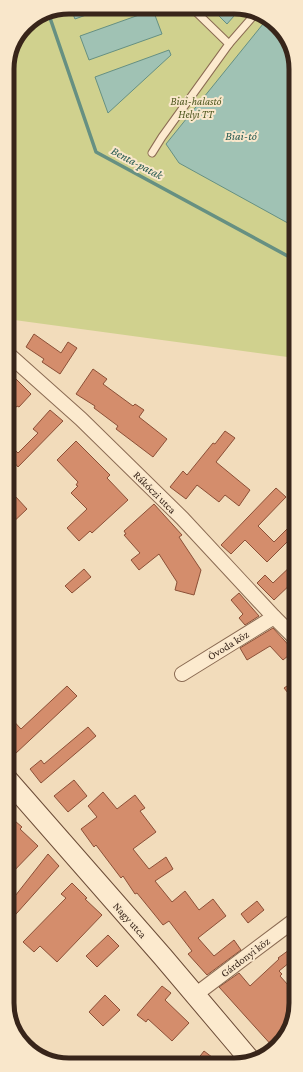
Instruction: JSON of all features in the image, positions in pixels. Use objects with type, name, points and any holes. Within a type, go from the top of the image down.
[{"type":"main road","name":"Nagy utca","points":[[14,787],[163,957],[247,1056]]},
{"type":"street","name":"Rákóczi utca","points":[[14,359],[81,419],[182,518],[274,617],[289,629]]},
{"type":"street","name":"Óvoda köz","points":[[182,674],[274,617]]},
{"type":"street","name":"Gárdonyi köz","points":[[195,995],[289,924]]},
{"type":"lane","points":[[198,14],[229,44]]},
{"type":"lane","points":[[152,153],[229,44],[252,17]]},
{"type":"green space","name":"Biai-halastó Helyi TT","points":[[62,14],[234,14],[245,15],[258,20],[267,25],[278,36],[286,51],[289,69],[289,357],[14,320],[14,65],[16,55],[25,36],[41,21]]},
{"type":"water","points":[[73,14],[89,14],[75,19]]},
{"type":"water","points":[[142,14],[154,14],[162,34],[89,60],[80,36]]},
{"type":"water","points":[[217,14],[236,14],[227,24]]},
{"type":"water","name":"Biai-tó","points":[[264,23],[273,30],[282,42],[286,51],[289,69],[289,224],[179,163],[166,144]]},
{"type":"water","points":[[169,50],[171,55],[108,113],[95,77]]},
{"type":"building","points":[[34,334],[61,353],[68,342],[77,348],[60,374],[42,362],[44,359],[26,347]]},
{"type":"building","points":[[93,369],[107,379],[103,384],[133,406],[135,404],[144,410],[139,417],[167,439],[153,457],[116,429],[118,426],[94,408],[95,406],[76,394]]},
{"type":"building","points":[[15,378],[31,394],[19,407],[17,406],[14,410]]},
{"type":"building","points":[[50,410],[63,421],[18,467],[14,462],[14,449],[18,453],[38,433],[33,429]]},
{"type":"building","points":[[225,431],[235,438],[216,462],[250,490],[239,506],[225,495],[219,502],[197,485],[186,499],[170,487],[183,471],[187,475],[213,443],[215,444]]},
{"type":"building","points":[[76,441],[110,475],[107,478],[128,500],[92,533],[90,531],[79,541],[67,528],[87,509],[71,493],[78,486],[76,485],[78,482],[57,460]]},
{"type":"building","points":[[276,488],[286,497],[258,526],[274,542],[289,527],[289,540],[267,562],[245,540],[231,554],[221,545]]},
{"type":"building","points":[[16,497],[27,509],[14,521],[14,499]]},
{"type":"building","points":[[154,504],[182,535],[179,537],[201,570],[194,595],[175,590],[177,582],[159,554],[139,570],[131,560],[140,553],[124,535],[126,534],[124,531]]},
{"type":"building","points":[[289,568],[289,586],[274,600],[257,583],[265,575],[273,583]]},
{"type":"building","points":[[84,569],[91,577],[72,593],[65,586]]},
{"type":"building","points":[[239,593],[259,616],[245,625],[239,618],[243,614],[231,600]]},
{"type":"building","points":[[273,628],[289,646],[289,655],[283,660],[270,646],[247,660],[240,648]]},
{"type":"building","points":[[289,685],[289,694],[284,688]]},
{"type":"building","points":[[67,686],[77,696],[15,754],[14,721],[21,729]]},
{"type":"building","points":[[88,727],[96,736],[41,783],[30,769],[41,760],[44,764]]},
{"type":"building","points":[[74,780],[87,796],[68,812],[54,796]]},
{"type":"building","points":[[103,792],[117,809],[135,795],[145,808],[140,811],[156,832],[133,849],[149,869],[166,857],[173,869],[155,881],[172,902],[185,891],[199,910],[213,899],[226,916],[198,938],[214,956],[234,940],[241,950],[207,975],[188,954],[192,951],[169,921],[163,925],[137,893],[135,894],[123,876],[121,878],[96,845],[94,847],[81,829],[97,817],[88,806]]},
{"type":"building","points":[[14,820],[22,827],[20,829],[38,846],[14,871]]},
{"type":"building","points":[[48,854],[59,866],[14,916],[14,897]]},
{"type":"building","points":[[72,883],[87,898],[85,899],[102,915],[57,962],[40,946],[34,952],[23,942],[66,898],[61,894]]},
{"type":"building","points":[[257,901],[264,910],[248,923],[241,914]]},
{"type":"building","points":[[108,935],[119,946],[97,967],[86,956]]},
{"type":"building","points":[[289,950],[289,963],[279,971],[282,974],[280,976],[289,986],[289,1007],[282,1030],[270,1044],[219,987],[239,973],[250,986],[279,959],[278,958]]},
{"type":"building","points":[[162,986],[171,993],[165,1000],[189,1023],[172,1041],[148,1019],[146,1022],[137,1015]]},
{"type":"building","points":[[105,995],[120,1010],[103,1026],[89,1012]]},
{"type":"building","points":[[204,1051],[213,1058],[199,1058]]},
{"type":"waterway","name":"Benta-patak","points":[[50,17],[96,152],[289,257]]}]
